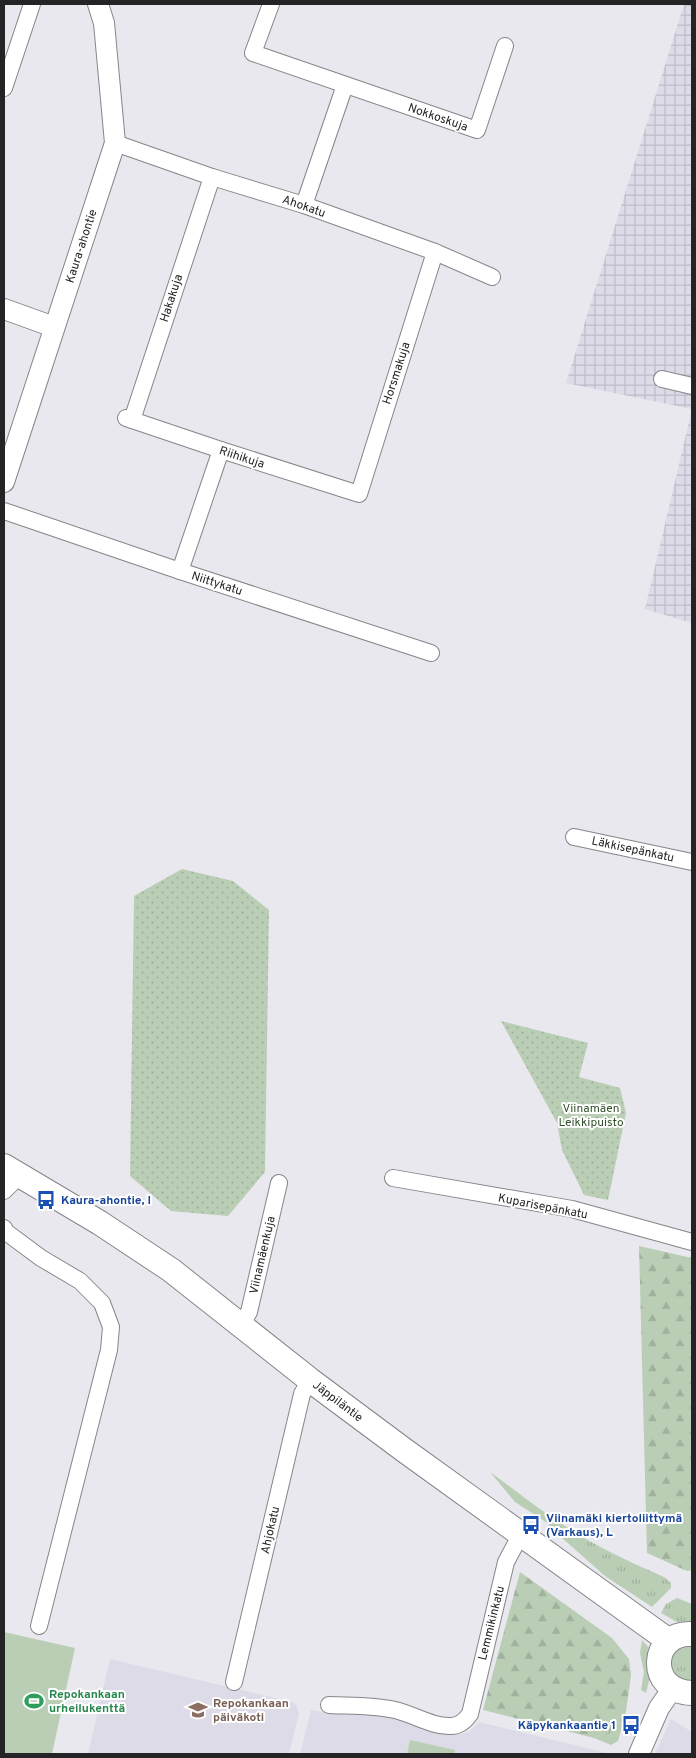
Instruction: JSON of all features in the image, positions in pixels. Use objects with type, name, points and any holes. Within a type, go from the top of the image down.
[{"type":"main road","name":"Jäppiläntie","points":[[9,1177],[100,1222],[171,1270],[310,1380],[520,1534],[686,1635]]},
{"type":"main road","points":[[682,1691],[666,1682],[659,1668],[661,1653],[686,1635]]},
{"type":"street","points":[[4,88],[32,4]]},
{"type":"street","name":"Kaura-ahontie","points":[[4,482],[114,143],[104,23],[98,4]]},
{"type":"street","name":"Nokkoskuja","points":[[271,4],[253,53],[477,130],[505,46]]},
{"type":"street","points":[[304,205],[345,85]]},
{"type":"street","name":"Ahokatu","points":[[114,143],[304,205],[434,252],[492,277]]},
{"type":"street","name":"Hakakuja","points":[[129,419],[212,176]]},
{"type":"street","name":"Horsmakuja","points":[[359,494],[434,252]]},
{"type":"street","points":[[4,309],[54,327]]},
{"type":"street","points":[[662,379],[692,386]]},
{"type":"street","name":"Riihikuja","points":[[129,419],[359,494]]},
{"type":"street","points":[[180,571],[220,450]]},
{"type":"street","name":"Niittykatu","points":[[4,511],[431,653]]},
{"type":"street","name":"Läkkisepänkatu","points":[[574,837],[692,862]]},
{"type":"street","name":"Kuparisepänkatu","points":[[392,1178],[572,1210],[692,1242]]},
{"type":"street","name":"Viinamäenkuja","points":[[241,1325],[249,1312],[279,1183]]},
{"type":"street","points":[[4,1228],[6,1232],[41,1258],[80,1281],[102,1303],[111,1327],[108,1350],[39,1626]]},
{"type":"street","name":"Ahjokatu","points":[[234,1682],[302,1394],[310,1380]]},
{"type":"street","name":"Lemmikinkatu","points":[[329,1705],[369,1706],[395,1710],[444,1726],[461,1724],[470,1714],[506,1562],[520,1534]]},
{"type":"street","points":[[639,1754],[659,1708],[682,1691]]},
{"type":"shaded area","points":[[684,4],[692,4],[692,409],[566,383]]},
{"type":"shaded area","points":[[692,409],[692,623],[645,609]]},
{"type":"shaded area","name":"Repokankaan päiväkoti","points":[[110,1659],[292,1702],[297,1706],[299,1713],[289,1754],[88,1754]]},
{"type":"shaded area","points":[[311,1710],[329,1713],[388,1716],[438,1732],[456,1735],[469,1732],[479,1722],[611,1754],[300,1754]]},
{"type":"shaded area","points":[[671,1719],[692,1732],[692,1754],[655,1754]]},
{"type":"green space","points":[[182,869],[233,881],[269,910],[265,1172],[228,1216],[171,1211],[130,1176],[134,896]]},
{"type":"green space","name":"Viinamäen Leikkipuisto","points":[[501,1021],[588,1043],[579,1077],[620,1088],[626,1113],[608,1200],[584,1195],[562,1150],[557,1123]]},
{"type":"green space","points":[[639,1246],[692,1258],[692,1570],[687,1571],[647,1553]]},
{"type":"green space","points":[[490,1472],[544,1512],[588,1540],[664,1577],[671,1583],[671,1588],[652,1607],[605,1576],[562,1538],[549,1530],[549,1524],[515,1502]]},
{"type":"green space","points":[[520,1572],[612,1638],[629,1659],[631,1675],[626,1712],[612,1730],[594,1738],[483,1710]]},
{"type":"green space","points":[[677,1598],[692,1604],[692,1621],[677,1622],[661,1613],[666,1604]]},
{"type":"green space","name":"Repokankaan urheilukenttä","points":[[4,1632],[75,1648],[52,1754],[4,1754]]},
{"type":"green space","points":[[642,1640],[650,1649],[650,1677],[646,1693],[641,1690],[644,1672],[640,1653]]},
{"type":"green space","points":[[692,1643],[692,1683],[678,1677],[673,1671],[671,1663],[675,1651],[684,1645]]},
{"type":"green space","points":[[626,1712],[618,1741],[611,1745],[594,1738],[612,1730]]},
{"type":"green space","points":[[410,1740],[455,1750],[454,1754],[407,1754]]},
{"type":"place","name":"Kaura-ahontie, I","points":[[46,1200]]},
{"type":"place","name":"Viinamäki kiertoliittymä (Varkaus), L","points":[[531,1525]]},
{"type":"place","name":"Repokankaan urheilukenttä","points":[[34,1701]]},
{"type":"place","name":"Repokankaan päiväkoti","points":[[198,1710]]},
{"type":"place","name":"Käpykankaantie 1","points":[[631,1725]]}]
